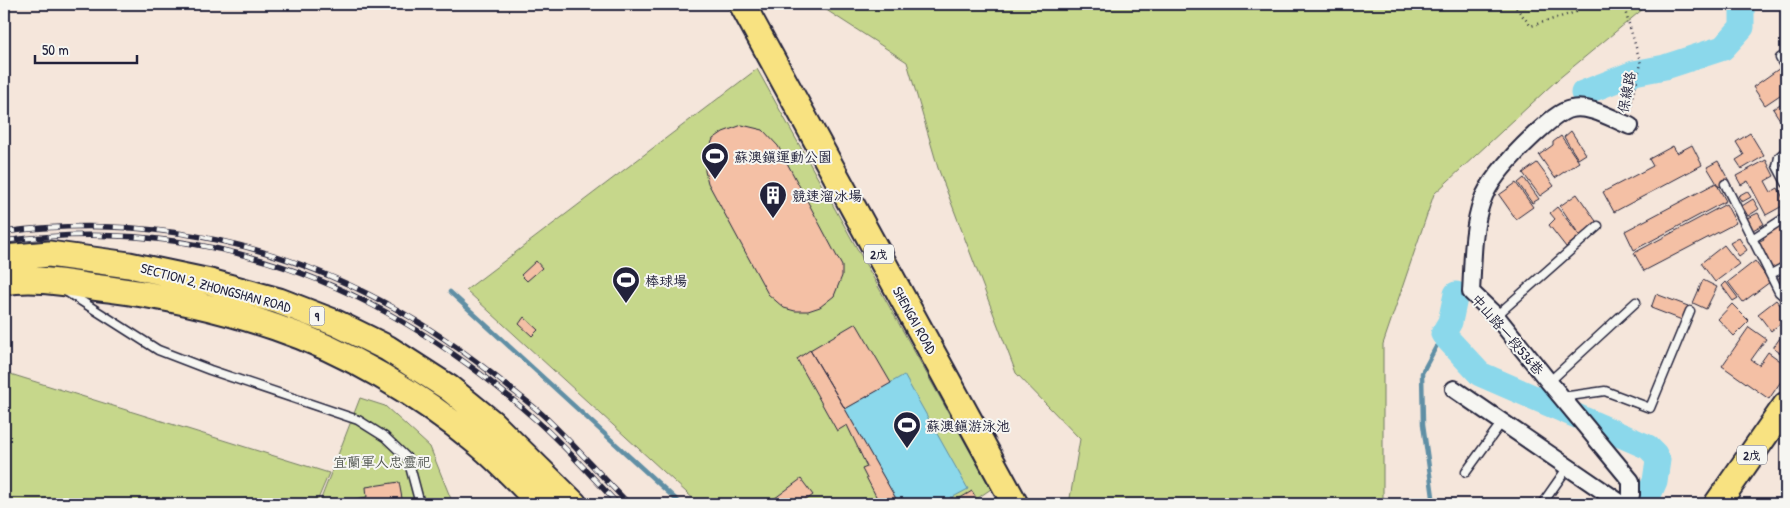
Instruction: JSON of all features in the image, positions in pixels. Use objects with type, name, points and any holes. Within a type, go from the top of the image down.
[{"type":"main road","name":"SHENGAI ROAD","points":[[742,4],[1015,504]]},
{"type":"main road","name":"SECTION 2, ZHONGSHAN ROAD","points":[[4,258],[49,254],[129,265],[210,282],[279,301],[344,328],[388,348],[449,388],[492,423],[574,504]]},
{"type":"main road","points":[[49,254],[50,281]]},
{"type":"main road","name":"SECTION 2, ZHONGSHAN ROAD","points":[[4,282],[20,279],[50,281],[137,293],[208,308],[275,327],[325,347],[396,385],[426,404],[479,444],[540,504]]},
{"type":"main road","name":"2戊","points":[[1717,504],[1786,405]]},
{"type":"street","name":"中山路一段536巷","points":[[1630,126],[1591,110],[1571,108],[1552,119],[1521,147],[1499,171],[1482,200],[1475,235],[1471,292],[1496,316],[1631,481],[1631,501]]},
{"type":"street","points":[[1454,389],[1568,467],[1631,501]]},
{"type":"lane","points":[[1786,54],[1780,58],[1786,69]]},
{"type":"lane","points":[[1786,151],[1779,157],[1778,166],[1786,183]]},
{"type":"lane","points":[[1726,184],[1779,292],[1786,298]]},
{"type":"lane","points":[[1752,239],[1786,217]]},
{"type":"lane","points":[[1496,316],[1598,226]]},
{"type":"lane","points":[[1771,274],[1786,266]]},
{"type":"lane","points":[[50,281],[158,350],[210,370],[358,420],[385,437],[408,459],[420,504]]},
{"type":"lane","points":[[1549,382],[1636,302]]},
{"type":"lane","points":[[1562,397],[1605,391],[1650,408],[1690,311]]},
{"type":"lane","points":[[1466,472],[1502,422]]},
{"type":"lane","points":[[1542,504],[1568,467]]},
{"type":"path","points":[[1513,4],[1531,26],[1576,12],[1575,4]]},
{"type":"path","name":"保線路","points":[[1624,4],[1641,64],[1632,98],[1630,126]]},
{"type":"green space","points":[[817,4],[1649,4],[1557,80],[1434,194],[1383,344],[1383,504],[1069,504],[1080,439],[1016,373],[938,168],[907,62]]},
{"type":"green space","name":"蘇澳鎮運動公園","points":[[757,69],[991,489],[969,504],[699,504],[466,290]]},
{"type":"green space","points":[[4,372],[329,473],[316,504],[4,504]]},
{"type":"green space","name":"宜蘭軍人忠靈祀","points":[[360,398],[385,406],[430,447],[453,504],[319,504]]},
{"type":"water","name":"蘇澳鎮游泳池","points":[[904,375],[968,489],[940,504],[899,504],[845,409]]},
{"type":"building","points":[[1780,68],[1786,77],[1786,91],[1765,105],[1753,87]]},
{"type":"building","points":[[1786,100],[1786,129],[1773,109]]},
{"type":"building","name":"競速溜冰場","points":[[742,125],[763,130],[778,146],[842,266],[842,276],[834,296],[820,307],[808,311],[795,311],[784,308],[768,294],[708,183],[705,160],[713,139],[723,132]]},
{"type":"building","points":[[1571,131],[1586,154],[1578,159],[1564,137]]},
{"type":"building","points":[[1750,133],[1764,156],[1742,169],[1736,160],[1744,155],[1736,142]]},
{"type":"building","points":[[1561,136],[1579,162],[1555,178],[1539,155],[1553,145],[1553,142]]},
{"type":"building","points":[[1692,145],[1702,165],[1614,212],[1603,192],[1653,166],[1649,159],[1673,146],[1677,153]]},
{"type":"building","points":[[1766,160],[1774,176],[1765,181],[1771,192],[1778,188],[1786,204],[1766,215],[1748,181],[1741,185],[1736,176]]},
{"type":"building","points":[[1718,161],[1729,181],[1719,187],[1707,167]]},
{"type":"building","points":[[1537,163],[1554,186],[1540,196],[1523,173]]},
{"type":"building","points":[[1524,178],[1539,199],[1532,203],[1518,183]]},
{"type":"building","points":[[1516,183],[1533,207],[1516,219],[1499,195]]},
{"type":"building","points":[[1716,183],[1726,201],[1634,250],[1625,231]]},
{"type":"building","points":[[1747,191],[1751,197],[1742,202],[1738,196]]},
{"type":"building","points":[[1577,194],[1598,224],[1580,236],[1560,206]]},
{"type":"building","points":[[1753,199],[1759,209],[1748,216],[1742,206]]},
{"type":"building","points":[[1726,204],[1736,223],[1644,271],[1634,253]]},
{"type":"building","points":[[1557,207],[1580,236],[1566,247],[1549,225],[1555,219],[1550,213]]},
{"type":"building","points":[[1758,213],[1764,224],[1751,231],[1745,219]]},
{"type":"building","points":[[1786,221],[1786,261],[1770,270],[1756,243],[1764,239],[1762,234]]},
{"type":"building","points":[[1739,238],[1747,250],[1739,256],[1730,243]]},
{"type":"building","points":[[1724,245],[1739,264],[1715,282],[1701,263]]},
{"type":"building","points":[[536,261],[542,268],[527,281],[521,275]]},
{"type":"building","points":[[1755,261],[1770,282],[1743,302],[1728,282]]},
{"type":"building","points":[[1786,274],[1786,293],[1785,294],[1777,279]]},
{"type":"building","points":[[1703,280],[1717,287],[1706,309],[1693,303]]},
{"type":"building","points":[[1726,282],[1738,298],[1733,301],[1722,286]]},
{"type":"building","points":[[1656,294],[1688,306],[1682,320],[1651,308]]},
{"type":"building","points":[[1776,300],[1786,312],[1786,319],[1771,331],[1758,314]]},
{"type":"building","points":[[1732,304],[1749,321],[1734,336],[1718,319]]},
{"type":"building","points":[[524,317],[538,330],[532,336],[519,324]]},
{"type":"building","points":[[856,323],[891,383],[845,409],[810,350]]},
{"type":"building","points":[[1749,327],[1766,339],[1751,360],[1759,365],[1768,352],[1786,365],[1786,374],[1769,399],[1722,366]]},
{"type":"building","points":[[1780,338],[1786,342],[1786,357],[1773,348]]},
{"type":"building","points":[[810,350],[899,504],[880,504],[862,469],[867,467],[847,425],[837,431],[797,359]]},
{"type":"building","points":[[801,479],[813,495],[801,504],[767,504]]},
{"type":"building","points":[[399,482],[403,504],[335,504],[367,497],[366,487]]},
{"type":"building","points":[[972,491],[979,503],[959,504],[957,500]]},
{"type":"building","points":[[952,497],[956,504],[940,504]]},
{"type":"waterway","points":[[1583,93],[1634,73],[1665,67],[1723,48],[1742,27],[1742,4]]},
{"type":"waterway","points":[[450,292],[681,504]]},
{"type":"waterway","points":[[1456,294],[1450,322],[1443,334],[1480,374],[1648,447],[1655,454],[1658,460],[1655,481],[1645,504]]},
{"type":"waterway","points":[[1434,504],[1423,424],[1422,373],[1443,334]]},
{"type":"railway","points":[[4,232],[74,227],[141,229],[207,238],[270,254],[332,277],[391,306],[449,342],[505,384],[554,426],[629,504]]},
{"type":"railway","points":[[4,241],[79,235],[152,238],[222,250],[290,269],[355,296],[418,331],[478,372],[547,430],[618,504]]},
{"type":"place","name":"蘇澳鎮運動公園","points":[[715,180]]},
{"type":"place","name":"競速溜冰場","points":[[773,219]]},
{"type":"place","name":"棒球場","points":[[626,304]]},
{"type":"place","name":"蘇澳鎮游泳池","points":[[907,449]]}]
